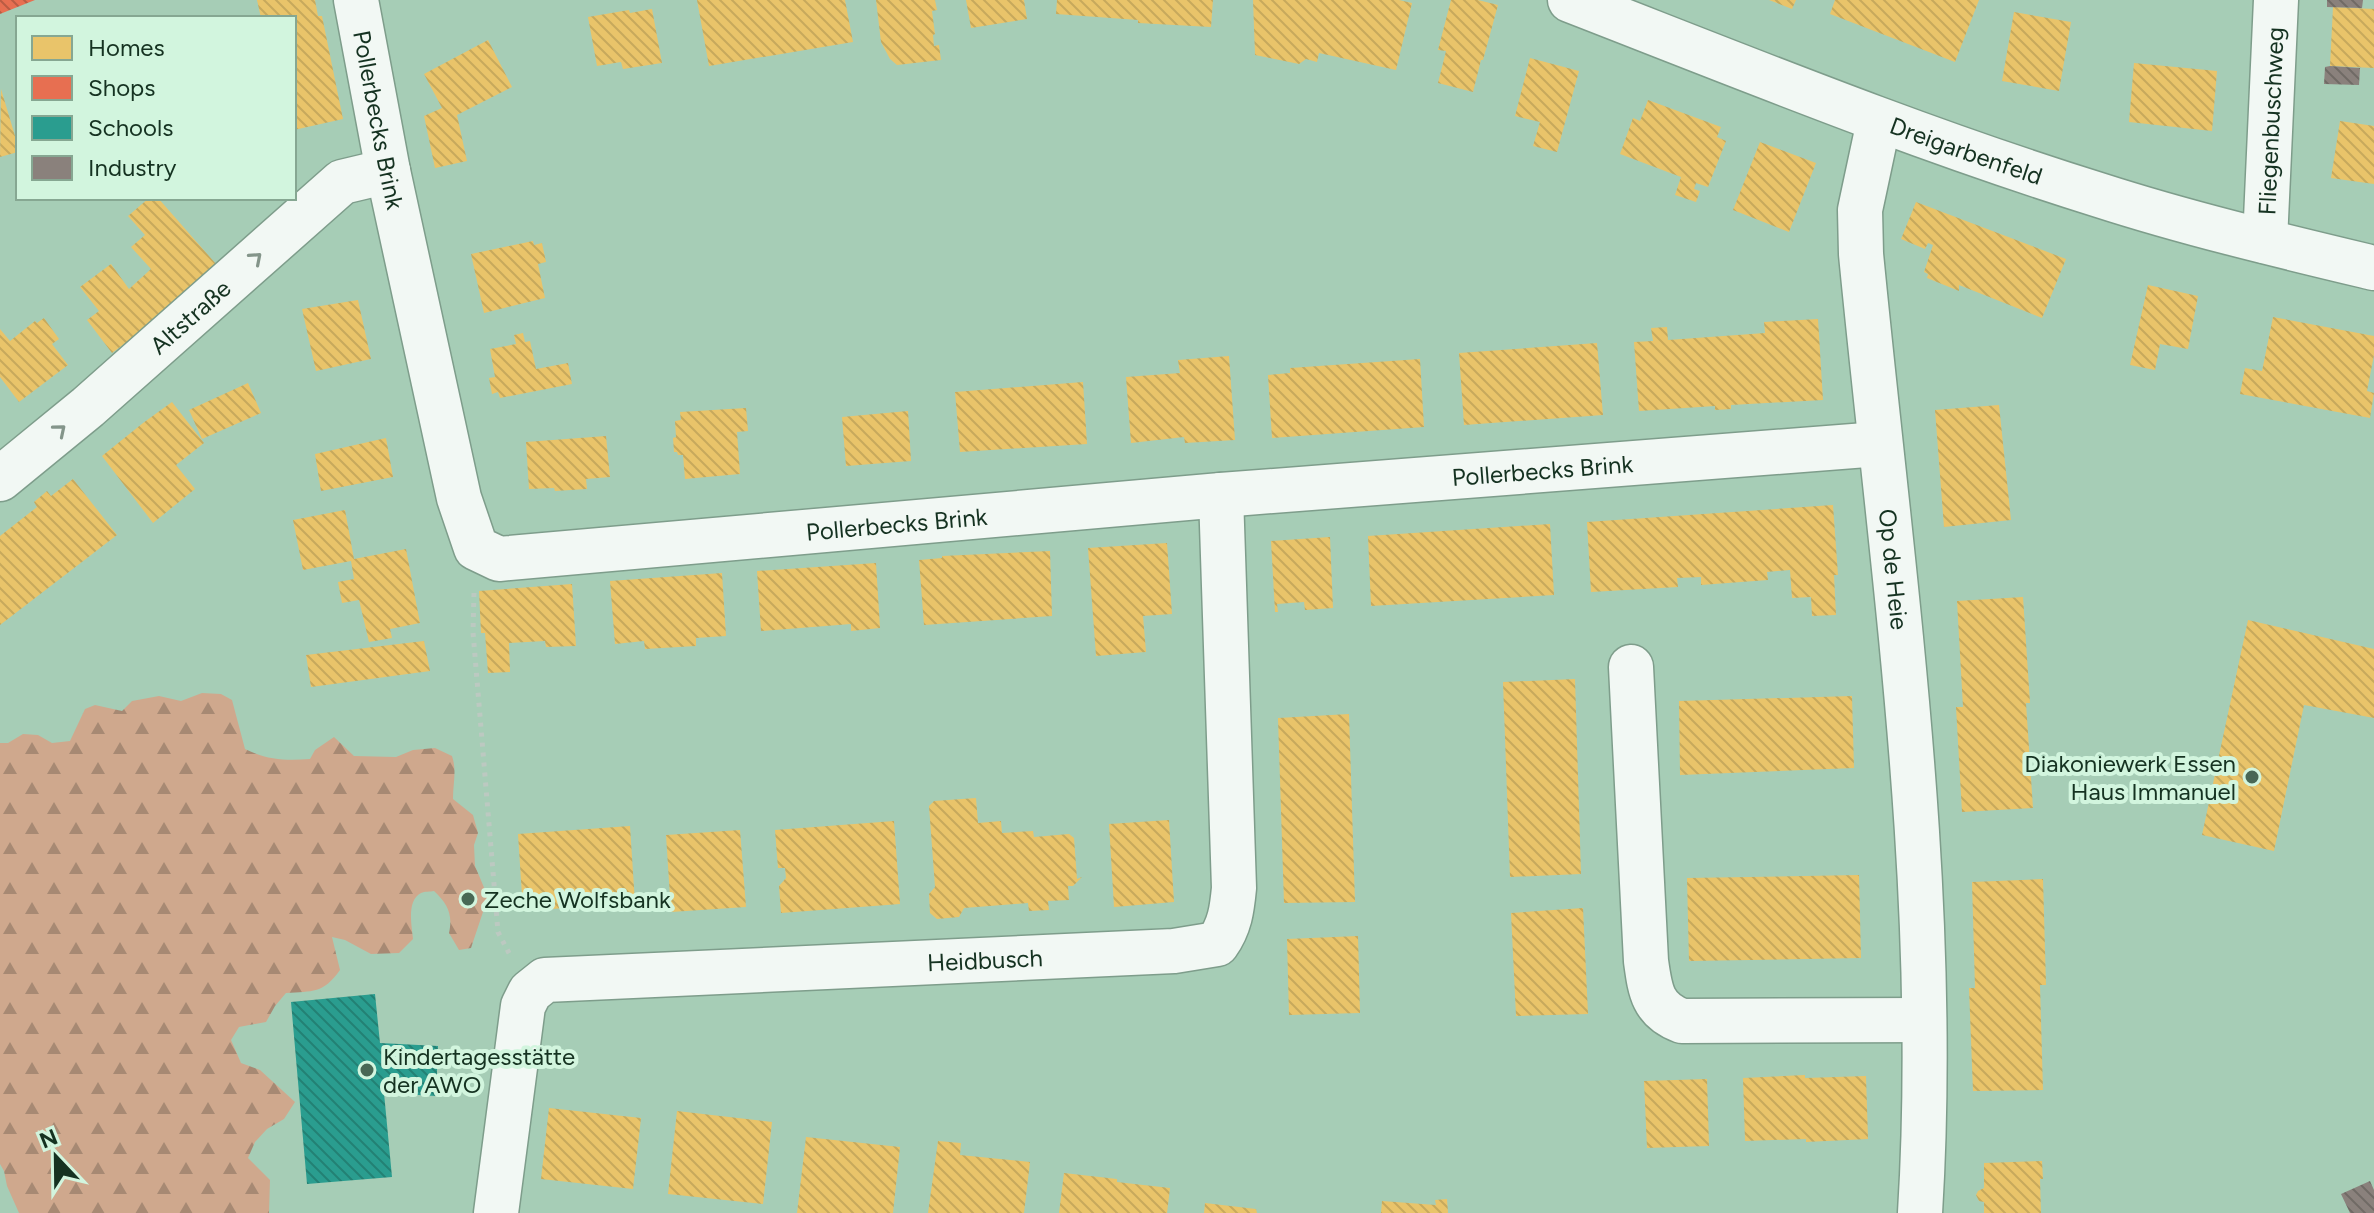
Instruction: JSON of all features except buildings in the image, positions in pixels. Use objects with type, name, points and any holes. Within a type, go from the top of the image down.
[{"type":"street","name":"Dreigarbenfeld","points":[[1570,0],[1879,121],[2100,196],[2374,268]]},
{"type":"street","name":"Fliegenbuschweg","points":[[2265,241],[2276,0]]},
{"type":"street","name":"Pollerbecks Brink","points":[[363,1],[388,171],[459,498],[476,548],[499,559],[1221,495],[1879,444]]},
{"type":"street","name":"Op de Heie","points":[[1879,121],[1860,210],[1861,254],[1915,796],[1923,962],[1923,1163],[1920,1213]]},
{"type":"street","name":"Altstraße","points":[[0,479],[88,407],[342,182],[388,171]]},
{"type":"street","name":"Heidbusch","points":[[530,992],[545,980],[561,978],[1174,951],[1217,944],[1226,931],[1234,888],[1221,495]]},
{"type":"street","points":[[1631,667],[1646,961],[1650,987],[1657,1003],[1667,1015],[1682,1021],[1923,1020]]},
{"type":"street","points":[[496,1213],[521,1017],[530,992]]},
{"type":"path","points":[[476,548],[473,632],[498,932],[530,992]]},
{"type":"green space","points":[[202,693],[221,694],[232,700],[245,749],[269,758],[310,759],[315,750],[334,737],[354,756],[396,757],[413,750],[435,748],[452,756],[455,772],[453,799],[473,815],[478,833],[474,845],[475,866],[488,897],[471,948],[459,950],[449,933],[450,915],[446,905],[434,891],[423,892],[413,902],[413,939],[399,953],[371,954],[345,940],[332,937],[340,970],[328,983],[317,990],[286,993],[266,1022],[239,1027],[231,1040],[241,1063],[260,1070],[295,1102],[284,1119],[267,1129],[255,1142],[248,1158],[270,1180],[269,1213],[19,1213],[0,1164],[0,743],[8,743],[23,734],[38,735],[52,743],[70,741],[85,709],[95,705],[122,711],[132,701],[159,696],[181,701]]},
{"type":"place","name":"Diakoniewerk Essen Haus Immanuel","points":[[2252,777]]},
{"type":"place","name":"Zeche Wolfsbank","points":[[468,899]]},
{"type":"place","name":"Kindertagesstätte der AWO","points":[[367,1070]]}]
